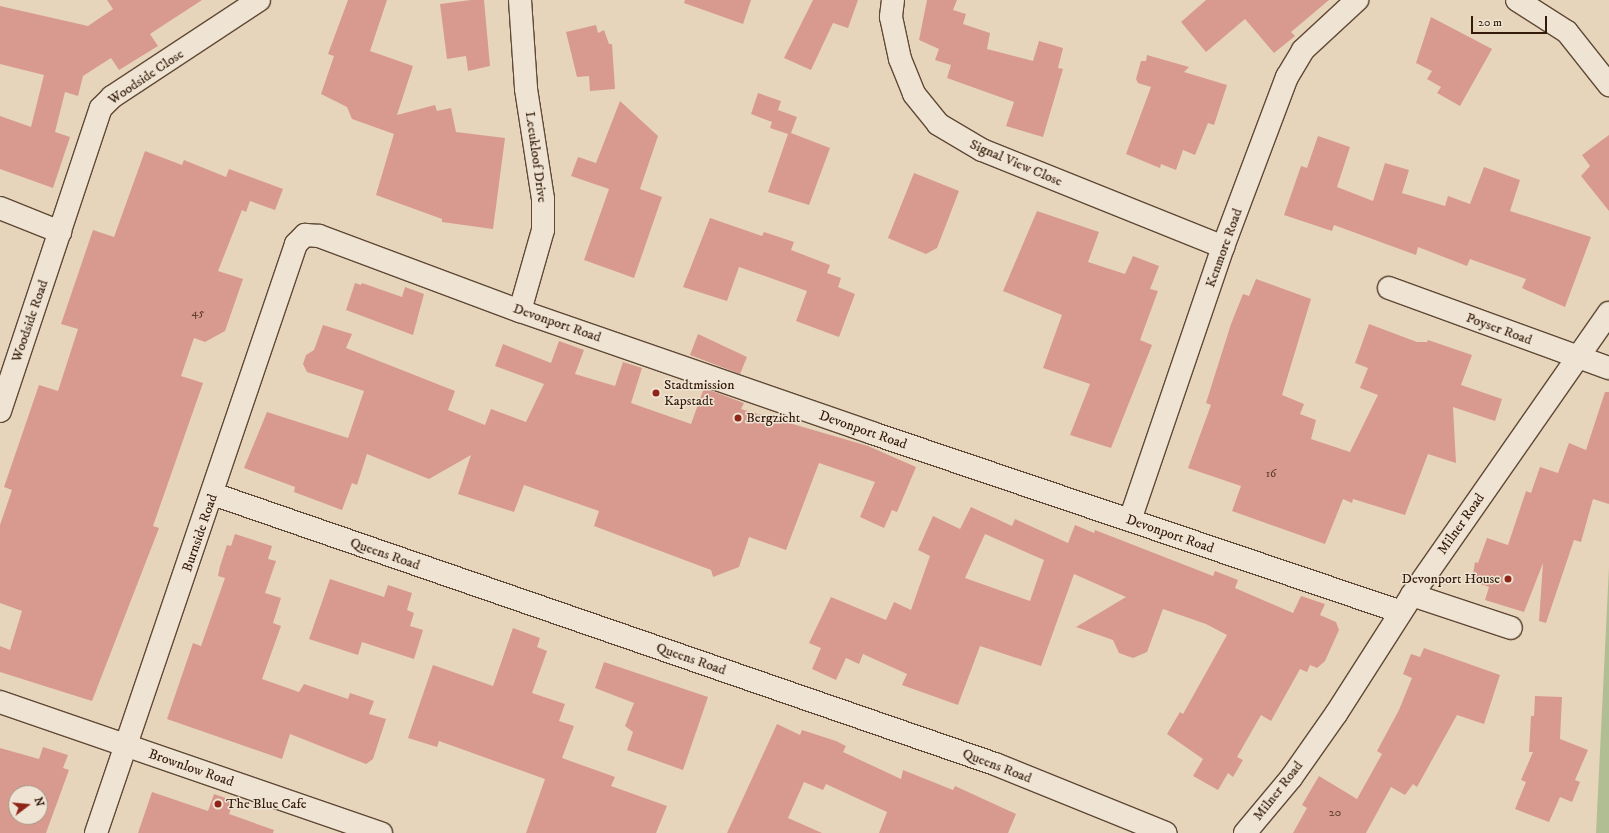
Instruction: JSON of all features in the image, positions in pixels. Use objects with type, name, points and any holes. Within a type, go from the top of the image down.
[{"type":"street","name":"Woodside Close","points":[[60,232],[97,118],[105,103],[259,0]]},
{"type":"street","name":"Leeukloof Drive","points":[[520,0],[526,89],[543,199],[544,230],[520,310]]},
{"type":"street","name":"Signal View Close","points":[[893,0],[891,17],[900,59],[914,94],[938,124],[982,150],[1223,247]]},
{"type":"street","name":"Kenmore Road","points":[[1130,520],[1223,247],[1294,61],[1357,0]]},
{"type":"street","points":[[1516,0],[1567,32],[1609,85]]},
{"type":"street","points":[[0,208],[60,232]]},
{"type":"street","name":"Woodside Road","points":[[0,410],[60,232]]},
{"type":"street","name":"Devonport Road","points":[[305,235],[319,236],[520,310],[1130,520],[1407,603],[1511,628]]},
{"type":"street","name":"Burnside Road","points":[[96,833],[213,494],[296,244],[305,235]]},
{"type":"street","name":"Poyser Road","points":[[1389,288],[1609,368]]},
{"type":"street","name":"Milner Road","points":[[1245,833],[1295,771],[1407,603],[1576,357],[1609,312]]},
{"type":"street","name":"Queens Road","points":[[213,494],[995,764],[1166,833]]},
{"type":"street","name":"Brownlow Road","points":[[0,702],[382,833]]},
{"type":"green space","points":[[1609,567],[1609,833],[1596,833]]},
{"type":"building","points":[[107,0],[202,0],[150,34],[158,46],[119,70],[111,58],[83,76],[78,96],[65,92],[55,132],[70,137],[53,188],[0,169],[0,116],[31,127],[44,75],[0,64],[0,6],[88,26],[113,9]]},
{"type":"building","points":[[348,0],[387,0],[370,51],[413,66],[397,115],[435,105],[437,111],[451,108],[456,132],[505,138],[493,229],[442,222],[442,219],[376,195],[394,134],[352,119],[347,107],[321,94],[334,56],[328,54]]},
{"type":"building","points":[[484,0],[490,66],[468,71],[466,56],[447,59],[440,4]]},
{"type":"building","points":[[685,0],[751,0],[743,24],[684,3]]},
{"type":"building","points":[[813,0],[858,0],[848,28],[833,23],[811,70],[784,58]]},
{"type":"building","points":[[927,0],[957,0],[953,10],[966,14],[963,24],[990,33],[987,49],[1033,61],[1039,41],[1063,48],[1058,68],[1063,69],[1043,137],[1006,126],[1014,102],[947,78],[951,65],[935,60],[939,49],[919,40]]},
{"type":"building","points":[[1206,0],[1329,0],[1291,32],[1295,36],[1274,53],[1245,19],[1206,52],[1181,22]]},
{"type":"building","points":[[1431,17],[1492,49],[1460,106],[1437,93],[1441,87],[1427,79],[1432,71],[1416,63]]},
{"type":"building","points":[[596,25],[598,33],[604,30],[609,44],[612,44],[615,89],[590,91],[589,76],[577,77],[566,32]]},
{"type":"building","points":[[1147,55],[1189,67],[1184,72],[1227,85],[1214,125],[1208,123],[1195,155],[1183,150],[1176,170],[1161,164],[1160,168],[1126,154],[1151,87],[1138,83],[1136,79],[1141,61],[1146,61]]},
{"type":"building","points":[[758,93],[781,101],[778,110],[797,117],[791,133],[830,148],[809,205],[768,192],[788,134],[770,128],[772,122],[751,114]]},
{"type":"building","points":[[620,101],[658,136],[640,189],[662,197],[634,278],[584,260],[609,189],[571,176],[578,157],[596,163]]},
{"type":"building","points":[[1609,135],[1609,211],[1581,176],[1590,166],[1582,155]]},
{"type":"building","points":[[1318,136],[1350,147],[1337,187],[1373,201],[1385,163],[1409,170],[1402,193],[1445,206],[1448,196],[1470,204],[1484,167],[1520,180],[1510,211],[1591,237],[1565,307],[1522,288],[1526,279],[1470,259],[1467,266],[1418,247],[1416,255],[1334,225],[1332,231],[1284,215],[1301,166],[1307,168]]},
{"type":"building","points":[[145,151],[182,165],[184,160],[226,177],[229,169],[283,189],[275,210],[250,201],[246,212],[242,210],[218,271],[243,279],[225,331],[205,342],[194,338],[181,376],[203,383],[153,526],[159,528],[92,701],[0,672],[0,646],[10,650],[22,611],[0,603],[0,525],[12,490],[4,487],[39,385],[58,391],[78,329],[61,324],[93,230],[114,237]]},
{"type":"building","points":[[914,173],[959,191],[937,248],[926,254],[888,238]]},
{"type":"building","points":[[1037,211],[1099,232],[1088,262],[1125,274],[1133,256],[1159,266],[1150,289],[1158,291],[1140,340],[1152,345],[1111,448],[1070,435],[1090,384],[1043,368],[1062,315],[1003,291]]},
{"type":"building","points":[[710,218],[762,236],[764,232],[794,242],[791,250],[830,265],[827,273],[841,278],[838,287],[855,294],[839,337],[796,321],[807,291],[739,267],[727,301],[683,287]]},
{"type":"building","points":[[1256,279],[1311,299],[1282,395],[1304,404],[1300,414],[1316,420],[1311,439],[1350,452],[1378,395],[1360,388],[1368,368],[1355,363],[1369,324],[1417,342],[1427,342],[1428,340],[1472,355],[1461,385],[1502,399],[1495,421],[1453,407],[1456,463],[1428,454],[1405,515],[1353,499],[1352,503],[1343,499],[1325,544],[1232,511],[1241,486],[1188,468],[1211,405],[1206,403],[1231,324],[1243,294],[1249,296]]},
{"type":"building","points":[[355,283],[361,285],[362,283],[402,297],[405,287],[424,294],[413,335],[346,310]]},
{"type":"building","points":[[323,325],[352,334],[346,348],[455,391],[448,410],[485,425],[491,409],[526,422],[544,384],[495,366],[503,344],[551,363],[559,341],[584,350],[575,374],[615,386],[623,362],[642,368],[631,403],[691,424],[704,388],[744,403],[741,409],[868,446],[916,467],[897,512],[892,510],[884,528],[860,517],[875,482],[819,463],[786,550],[749,537],[739,567],[713,577],[711,570],[594,526],[599,511],[524,485],[514,512],[458,494],[471,455],[429,479],[367,454],[357,485],[352,483],[342,510],[294,492],[295,487],[244,468],[267,412],[348,438],[364,391],[307,372],[303,364],[306,355],[314,350]]},
{"type":"building","points":[[698,334],[747,357],[740,374],[690,355]]},
{"type":"building","points":[[1605,392],[1609,392],[1609,504],[1593,499],[1581,542],[1574,540],[1546,623],[1539,621],[1543,563],[1524,612],[1485,600],[1489,587],[1472,581],[1475,562],[1478,563],[1487,538],[1508,545],[1526,491],[1531,493],[1540,467],[1558,473],[1569,443],[1586,450]]},
{"type":"building","points":[[971,507],[1012,526],[1015,519],[1068,543],[1075,525],[1094,533],[1095,530],[1213,576],[1215,571],[1238,580],[1235,588],[1293,613],[1301,596],[1325,604],[1320,615],[1336,622],[1339,630],[1325,661],[1317,668],[1310,665],[1307,672],[1300,669],[1271,721],[1261,715],[1237,757],[1243,760],[1233,777],[1228,773],[1218,790],[1193,776],[1203,759],[1167,734],[1180,712],[1183,714],[1227,635],[1206,624],[1163,609],[1147,652],[1133,658],[1119,653],[1113,640],[1076,627],[1126,597],[1074,574],[1041,666],[980,646],[958,705],[902,685],[907,674],[863,654],[859,664],[846,658],[836,680],[812,669],[821,648],[809,643],[831,597],[886,620],[894,602],[911,610],[930,556],[918,550],[933,516],[960,529]],"holes":[[[985,534],[1044,560],[1030,601],[965,578]]]},
{"type":"building","points":[[235,534],[272,546],[268,559],[276,561],[265,593],[281,598],[273,623],[281,626],[262,679],[299,692],[304,684],[348,699],[350,693],[374,701],[369,714],[386,719],[373,759],[366,764],[290,734],[282,759],[167,719],[193,643],[201,646],[225,578],[218,576],[220,566],[227,545],[231,546]]},
{"type":"building","points":[[330,579],[384,597],[388,585],[412,593],[407,610],[414,613],[410,626],[423,630],[414,659],[362,642],[358,655],[309,639]]},
{"type":"building","points":[[513,628],[540,638],[537,647],[547,651],[532,693],[565,704],[559,721],[574,726],[562,758],[615,777],[611,786],[667,806],[656,833],[526,833],[545,779],[439,741],[437,747],[408,738],[433,665],[493,686]]},
{"type":"building","points":[[1424,648],[1500,675],[1484,724],[1457,715],[1417,787],[1413,784],[1405,795],[1391,787],[1366,833],[1293,833],[1307,808],[1302,805],[1319,776],[1357,799],[1382,754],[1377,751],[1399,710],[1412,678],[1403,674],[1411,654],[1420,657]]},
{"type":"building","points":[[604,662],[708,697],[683,770],[627,750],[633,732],[625,726],[634,703],[595,688]]},
{"type":"building","points":[[1535,696],[1562,697],[1560,739],[1588,750],[1575,780],[1580,782],[1572,802],[1560,797],[1549,822],[1515,809],[1526,782],[1521,780],[1533,752],[1529,752],[1531,716],[1534,716]]},
{"type":"building","points":[[777,724],[800,735],[802,730],[836,741],[846,746],[843,752],[901,779],[903,770],[953,790],[955,786],[1016,814],[1008,833],[879,833],[887,812],[826,784],[823,790],[804,782],[788,818],[822,833],[727,833]]},
{"type":"building","points":[[43,747],[68,755],[63,768],[69,770],[46,833],[0,833],[0,748],[39,759]]},
{"type":"building","points":[[152,792],[208,811],[214,794],[234,801],[229,814],[274,830],[273,833],[138,833]]},
{"type":"place","name":"Stadtmission Kapstadt","points":[[656,393]]},
{"type":"place","name":"Bergzicht","points":[[738,418]]},
{"type":"place","name":"Devonport House","points":[[1508,579]]},
{"type":"place","name":"The Blue Cafe","points":[[218,804]]}]
